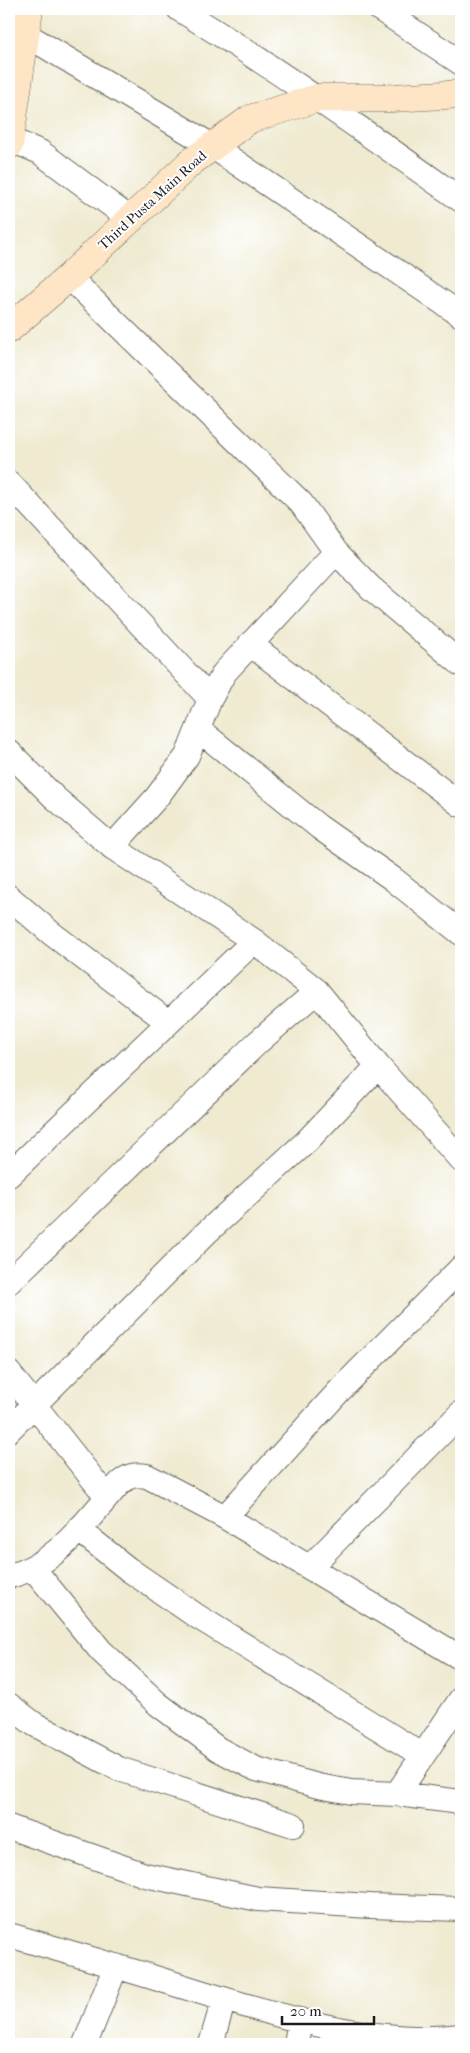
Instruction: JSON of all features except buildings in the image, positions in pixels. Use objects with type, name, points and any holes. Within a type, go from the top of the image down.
[{"type":"street","points":[[179,9],[246,50],[318,98],[461,200]]},
{"type":"street","points":[[380,9],[461,61]]},
{"type":"street","points":[[130,218],[40,152],[9,141],[27,21],[461,316]]},
{"type":"street","name":"Third Pusta Main Road","points":[[9,330],[69,277],[191,162],[250,119],[318,98],[392,98],[461,94]]},
{"type":"street","points":[[69,277],[300,503],[336,552],[371,588],[461,664]]},
{"type":"street","points":[[9,483],[210,699]]},
{"type":"street","points":[[112,847],[158,797],[187,756],[210,699],[224,672],[336,552]]},
{"type":"street","points":[[250,644],[461,805]]},
{"type":"street","points":[[198,729],[319,827],[394,880],[461,933]]},
{"type":"street","points":[[9,752],[54,797],[112,847],[254,941],[317,991],[378,1066],[461,1160]]},
{"type":"street","points":[[9,897],[51,933],[168,1022]]},
{"type":"street","points":[[9,1175],[254,941]]},
{"type":"street","points":[[9,1282],[257,1043],[317,991]]},
{"type":"street","points":[[9,1430],[206,1233],[307,1141],[378,1066]]},
{"type":"street","points":[[224,1517],[340,1390],[461,1268]]},
{"type":"street","points":[[9,1373],[107,1497]]},
{"type":"street","points":[[310,1568],[461,1413]]},
{"type":"street","points":[[9,1576],[22,1573],[42,1562],[78,1529],[127,1476],[136,1474],[147,1476],[224,1517],[461,1658]]},
{"type":"street","points":[[78,1529],[128,1569],[195,1615],[422,1754]]},
{"type":"street","points":[[32,1567],[101,1651],[158,1704],[218,1749],[256,1769],[318,1786],[352,1792],[397,1794],[461,1802]]},
{"type":"street","points":[[397,1794],[422,1754],[461,1699]]},
{"type":"street","points":[[9,1705],[34,1724],[119,1769],[293,1825]]},
{"type":"street","points":[[9,1827],[145,1874],[258,1900],[461,1909]]},
{"type":"street","points":[[11,1941],[116,1966],[300,2020],[384,2035],[436,2041],[461,2036]]},
{"type":"street","points":[[84,2044],[116,1966]]},
{"type":"street","points":[[211,2044],[224,1999]]},
{"type":"street","points":[[296,2044],[300,2020]]}]
